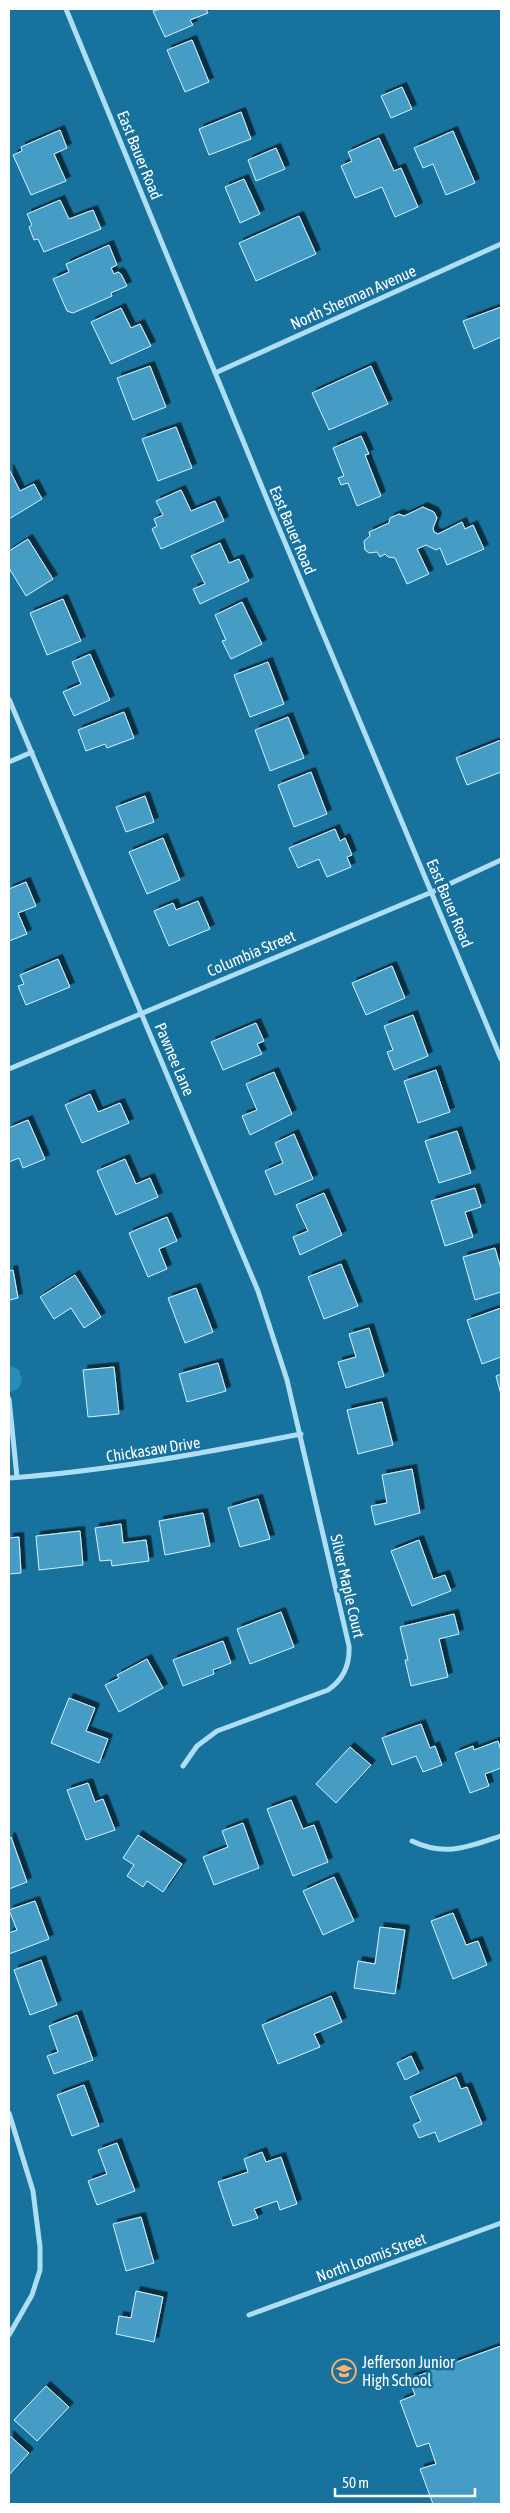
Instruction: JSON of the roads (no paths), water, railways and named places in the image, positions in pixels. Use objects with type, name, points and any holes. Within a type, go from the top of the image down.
[{"type":"street","name":"East Bauer Road","points":[[66,9],[215,373],[501,1059]]},
{"type":"street","name":"North Sherman Avenue","points":[[215,373],[501,244]]},
{"type":"street","name":"Pawnee Lane","points":[[9,699],[258,1291],[287,1380],[301,1434]]},
{"type":"street","points":[[9,762],[32,752]]},
{"type":"street","name":"Columbia Street","points":[[9,1068],[432,892],[501,860]]},
{"type":"street","points":[[9,1398],[17,1478]]},
{"type":"street","name":"Chickasaw Drive","points":[[9,1478],[58,1475],[152,1462],[301,1434]]},
{"type":"street","name":"Silver Maple Court","points":[[183,1766],[197,1746],[217,1731],[328,1690],[343,1676],[350,1659],[349,1646],[301,1434]]},
{"type":"street","points":[[412,1841],[426,1848],[445,1850],[501,1836]]},
{"type":"street","points":[[9,2113],[33,2191],[40,2247],[40,2270],[32,2295],[9,2335]]},
{"type":"street","name":"North Loomis Street","points":[[249,2315],[501,2223]]},
{"type":"place","name":"Jefferson Junior High School","points":[[344,2371]]}]
